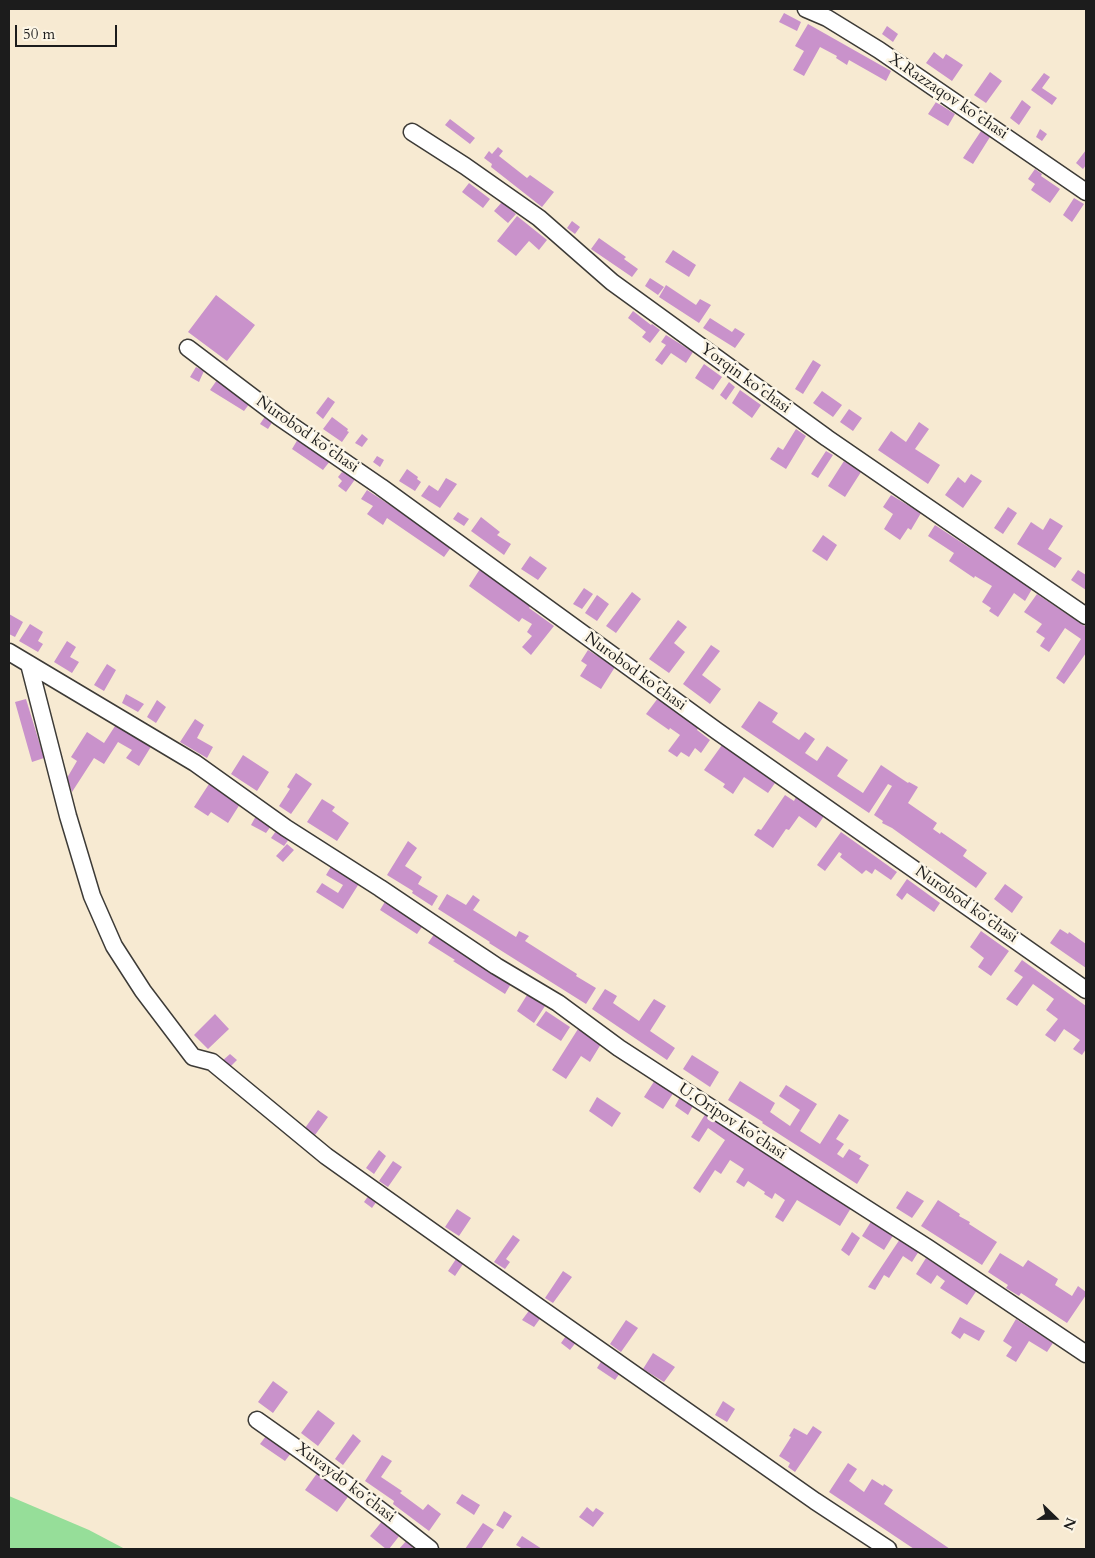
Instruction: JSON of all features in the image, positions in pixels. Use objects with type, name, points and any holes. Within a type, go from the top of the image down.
[{"type":"street","name":"X.Razzaqov koʻchasi","points":[[806,9],[827,18],[879,50],[1086,192]]},
{"type":"street","name":"Yorqin koʻchasi","points":[[412,132],[466,166],[539,218],[612,282],[827,438],[1086,616]]},
{"type":"street","name":"Nurobod koʻchasi","points":[[188,348],[278,417],[381,487],[717,731],[1086,990]]},
{"type":"street","name":"U.Oripov koʻchasi","points":[[9,652],[196,763],[286,828],[496,966],[558,1003],[619,1048],[928,1248],[1086,1354]]},
{"type":"street","points":[[29,664],[68,816],[92,896],[114,946],[193,1058],[212,1062],[326,1156],[807,1495],[888,1549]]},
{"type":"street","name":"Xuvaydo koʻchasi","points":[[257,1420],[306,1454],[430,1549]]},
{"type":"green space","points":[[9,1496],[89,1530],[125,1549],[9,1549]]},
{"type":"building","points":[[784,13],[801,22],[797,31],[779,22]]},
{"type":"building","points":[[808,24],[891,71],[886,81],[849,60],[847,65],[836,58],[837,56],[820,47],[804,76],[793,70],[804,51],[795,46]]},
{"type":"building","points":[[887,26],[898,34],[893,42],[882,34]]},
{"type":"building","points":[[934,52],[943,59],[946,54],[963,65],[952,81],[926,63]]},
{"type":"building","points":[[990,72],[1002,81],[986,103],[974,95]]},
{"type":"building","points":[[1044,73],[1050,77],[1042,88],[1057,98],[1052,105],[1031,90]]},
{"type":"building","points":[[1022,100],[1031,107],[1019,125],[1010,118]]},
{"type":"building","points":[[936,102],[955,114],[948,126],[928,114]]},
{"type":"building","points":[[450,119],[475,138],[470,144],[445,125]]},
{"type":"building","points":[[1040,129],[1047,134],[1042,141],[1036,137]]},
{"type":"building","points":[[981,131],[990,137],[973,164],[963,158]]},
{"type":"building","points":[[498,147],[503,151],[499,156],[527,178],[530,175],[554,192],[542,207],[491,167],[492,164],[484,158],[489,151],[492,154]]},
{"type":"building","points":[[1086,150],[1086,165],[1083,169],[1076,163]]},
{"type":"building","points":[[1035,169],[1042,174],[1041,176],[1060,189],[1050,203],[1031,190],[1035,184],[1028,179]]},
{"type":"building","points":[[469,183],[490,199],[483,208],[462,192]]},
{"type":"building","points":[[1074,198],[1084,204],[1072,222],[1063,215]]},
{"type":"building","points":[[502,202],[516,214],[508,223],[494,211]]},
{"type":"building","points":[[517,216],[547,240],[539,250],[529,241],[516,256],[497,241]]},
{"type":"building","points":[[572,221],[580,227],[575,234],[567,228]]},
{"type":"building","points":[[599,238],[626,257],[624,259],[638,269],[632,277],[591,249]]},
{"type":"building","points":[[673,250],[696,265],[689,277],[665,262]]},
{"type":"building","points":[[650,278],[664,287],[658,295],[645,286]]},
{"type":"building","points":[[666,285],[696,305],[700,299],[711,305],[699,323],[659,297]]},
{"type":"building","points":[[216,295],[255,325],[227,361],[188,332]]},
{"type":"building","points":[[633,311],[660,330],[650,343],[642,337],[646,332],[628,318]]},
{"type":"building","points":[[710,318],[732,332],[735,328],[745,334],[735,348],[703,328]]},
{"type":"building","points":[[666,335],[693,352],[686,363],[671,353],[662,365],[655,360],[666,345],[661,342]]},
{"type":"building","points":[[813,360],[821,365],[803,394],[795,389]]},
{"type":"building","points":[[704,364],[722,377],[713,390],[695,378]]},
{"type":"building","points":[[196,367],[204,371],[199,382],[190,377]]},
{"type":"building","points":[[217,380],[250,403],[244,411],[210,390]]},
{"type":"building","points":[[729,382],[735,387],[726,400],[720,395]]},
{"type":"building","points":[[740,390],[761,405],[752,418],[732,403]]},
{"type":"building","points":[[822,391],[842,405],[833,417],[813,403]]},
{"type":"building","points":[[328,397],[335,402],[323,419],[316,413]]},
{"type":"building","points":[[849,409],[862,418],[853,431],[840,422]]},
{"type":"building","points":[[266,415],[273,421],[268,429],[260,424]]},
{"type":"building","points":[[332,417],[348,429],[347,431],[349,432],[342,442],[323,429]]},
{"type":"building","points":[[919,422],[929,429],[915,449],[940,465],[928,484],[878,450],[891,431],[906,442]]},
{"type":"building","points":[[796,429],[806,436],[786,469],[770,459],[778,447],[783,450]]},
{"type":"building","points":[[362,434],[368,439],[362,447],[355,443]]},
{"type":"building","points":[[298,439],[330,461],[323,470],[292,449]]},
{"type":"building","points":[[826,451],[833,455],[818,478],[811,474]]},
{"type":"building","points":[[377,456],[384,460],[380,467],[373,462]]},
{"type":"building","points":[[844,461],[861,472],[845,497],[828,486]]},
{"type":"building","points":[[407,469],[418,477],[417,479],[421,482],[415,491],[399,481]]},
{"type":"building","points":[[346,470],[356,478],[346,492],[338,486],[342,481],[338,477]]},
{"type":"building","points":[[971,474],[982,481],[963,508],[945,495],[958,477],[965,483]]},
{"type":"building","points":[[446,478],[457,484],[440,508],[421,496],[429,485],[438,491]]},
{"type":"building","points":[[367,490],[452,546],[444,557],[387,518],[383,525],[367,514],[373,506],[361,499]]},
{"type":"building","points":[[891,495],[921,513],[911,530],[908,528],[900,540],[884,529],[893,514],[883,507]]},
{"type":"building","points":[[1008,507],[1017,513],[1003,534],[994,528]]},
{"type":"building","points":[[458,512],[469,519],[464,526],[453,519]]},
{"type":"building","points":[[481,517],[500,532],[497,535],[511,544],[504,555],[471,531]]},
{"type":"building","points":[[1050,518],[1063,526],[1048,549],[1062,558],[1055,568],[1017,544],[1031,522],[1043,530]]},
{"type":"building","points":[[935,525],[1032,589],[1025,601],[1014,593],[998,617],[989,611],[991,608],[982,602],[992,586],[975,576],[974,578],[949,561],[954,553],[928,536]]},
{"type":"building","points":[[823,535],[837,545],[827,561],[812,551]]},
{"type":"building","points":[[530,556],[547,568],[538,580],[521,569]]},
{"type":"building","points":[[480,569],[531,605],[529,608],[554,626],[531,655],[522,647],[532,636],[527,632],[532,624],[522,618],[519,622],[469,586]]},
{"type":"building","points":[[1078,570],[1086,575],[1086,590],[1071,580]]},
{"type":"building","points":[[584,588],[593,594],[582,609],[573,604]]},
{"type":"building","points":[[632,592],[641,599],[616,633],[606,626]]},
{"type":"building","points":[[1037,594],[1086,627],[1086,653],[1064,684],[1056,678],[1081,639],[1065,628],[1049,652],[1040,646],[1045,638],[1036,632],[1042,624],[1024,612]]},
{"type":"building","points":[[597,595],[609,604],[597,621],[585,613]]},
{"type":"building","points":[[9,614],[23,622],[15,637],[9,634]]},
{"type":"building","points":[[678,620],[687,627],[674,643],[685,652],[669,673],[649,659]]},
{"type":"building","points":[[30,624],[43,632],[38,641],[43,644],[38,652],[19,641]]},
{"type":"building","points":[[67,641],[76,647],[70,657],[79,662],[72,673],[54,662]]},
{"type":"building","points":[[711,645],[720,651],[702,675],[721,689],[710,704],[683,684]]},
{"type":"building","points":[[588,650],[615,667],[601,689],[580,676],[587,665],[581,661]]},
{"type":"building","points":[[107,664],[116,670],[104,691],[94,685]]},
{"type":"building","points":[[126,694],[144,704],[138,712],[122,703]]},
{"type":"building","points":[[658,698],[698,728],[697,730],[710,740],[701,753],[695,748],[689,757],[681,752],[677,757],[668,751],[680,735],[670,728],[669,730],[646,714]]},
{"type":"building","points":[[26,699],[44,758],[32,762],[15,702]]},
{"type":"building","points":[[157,700],[166,707],[156,723],[147,717]]},
{"type":"building","points":[[759,701],[778,713],[772,722],[799,740],[805,732],[815,739],[805,753],[817,761],[827,746],[848,760],[837,776],[863,793],[881,765],[908,783],[918,787],[908,803],[937,823],[933,829],[940,834],[941,832],[967,850],[963,856],[987,873],[976,888],[892,828],[882,823],[883,821],[874,815],[892,786],[888,784],[869,813],[741,727]]},
{"type":"building","points":[[195,719],[204,725],[197,738],[213,747],[207,758],[180,742]]},
{"type":"building","points":[[117,723],[152,745],[139,766],[126,758],[132,750],[118,742],[104,764],[94,758],[72,792],[67,778],[77,761],[71,757],[87,732],[104,743]]},
{"type":"building","points":[[722,745],[775,783],[768,793],[744,777],[733,794],[723,787],[725,784],[704,770]]},
{"type":"building","points":[[243,755],[269,772],[257,791],[231,774]]},
{"type":"building","points":[[296,773],[312,784],[291,814],[279,806],[290,789],[287,787]]},
{"type":"building","points":[[209,784],[240,804],[228,823],[211,812],[208,816],[194,807]]},
{"type":"building","points":[[785,795],[794,801],[796,797],[824,816],[816,828],[799,816],[789,830],[786,829],[773,848],[754,835],[758,829],[761,830]]},
{"type":"building","points":[[322,799],[335,807],[332,811],[349,823],[337,841],[307,822]]},
{"type":"building","points":[[256,816],[271,826],[266,833],[251,825]]},
{"type":"building","points":[[276,831],[289,839],[284,846],[271,838]]},
{"type":"building","points":[[841,832],[897,872],[891,880],[875,869],[872,874],[866,870],[862,874],[840,857],[842,854],[839,852],[825,871],[817,865]]},
{"type":"building","points":[[408,841],[417,848],[405,866],[422,877],[418,884],[438,896],[432,906],[412,893],[413,891],[387,875]]},
{"type":"building","points":[[287,844],[294,850],[283,862],[276,856]]},
{"type":"building","points":[[332,865],[360,882],[343,909],[316,892],[322,883],[338,893],[343,885],[326,875]]},
{"type":"building","points":[[907,879],[940,903],[934,912],[907,893],[902,900],[896,895]]},
{"type":"building","points":[[1005,884],[1023,897],[1012,913],[994,899]]},
{"type":"building","points":[[447,894],[466,905],[473,895],[480,900],[473,910],[516,937],[519,931],[529,936],[525,941],[596,988],[586,1004],[438,909]]},
{"type":"building","points":[[386,900],[424,924],[417,934],[380,910]]},
{"type":"building","points":[[1060,929],[1068,934],[1069,932],[1086,944],[1086,968],[1050,943]]},
{"type":"building","points":[[981,931],[1009,951],[991,976],[978,967],[984,958],[970,947]]},
{"type":"building","points":[[435,933],[512,982],[505,994],[428,943]]},
{"type":"building","points":[[1022,960],[1086,1006],[1086,1049],[1082,1055],[1073,1049],[1080,1040],[1064,1029],[1055,1042],[1045,1035],[1058,1019],[1046,1010],[1054,999],[1050,996],[1033,984],[1017,1006],[1006,999],[1023,977],[1014,971]]},
{"type":"building","points":[[605,989],[617,996],[613,1003],[639,1021],[654,999],[666,1006],[650,1031],[675,1048],[667,1060],[592,1009]]},
{"type":"building","points":[[527,995],[545,1006],[534,1023],[517,1011]]},
{"type":"building","points":[[546,1011],[570,1027],[561,1041],[536,1025]]},
{"type":"building","points":[[215,1014],[229,1029],[208,1049],[194,1035]]},
{"type":"building","points":[[578,1029],[601,1044],[590,1062],[581,1056],[566,1079],[552,1070]]},
{"type":"building","points":[[230,1054],[237,1060],[229,1068],[222,1061]]},
{"type":"building","points":[[692,1055],[719,1072],[710,1087],[683,1069]]},
{"type":"building","points":[[655,1080],[674,1092],[663,1109],[644,1097]]},
{"type":"building","points":[[740,1081],[775,1103],[770,1112],[790,1126],[800,1110],[779,1096],[786,1085],[817,1104],[800,1131],[820,1144],[839,1114],[849,1120],[836,1139],[844,1144],[837,1154],[843,1158],[849,1149],[861,1156],[859,1159],[869,1165],[857,1184],[728,1100]]},
{"type":"building","points":[[597,1097],[621,1113],[612,1127],[589,1111]]},
{"type":"building","points":[[680,1097],[693,1106],[688,1115],[675,1106]]},
{"type":"building","points":[[318,1110],[328,1117],[315,1135],[305,1128]]},
{"type":"building","points":[[706,1113],[851,1208],[840,1226],[797,1200],[783,1222],[775,1217],[785,1200],[775,1193],[772,1199],[748,1181],[744,1187],[736,1182],[744,1169],[730,1160],[721,1174],[715,1170],[700,1193],[693,1188],[725,1140],[708,1128],[699,1142],[691,1137]]},
{"type":"building","points":[[379,1150],[386,1156],[374,1174],[366,1168]]},
{"type":"building","points":[[393,1161],[402,1167],[388,1187],[379,1181]]},
{"type":"building","points":[[907,1191],[924,1201],[912,1218],[896,1208]]},
{"type":"building","points":[[371,1192],[379,1198],[372,1208],[364,1202]]},
{"type":"building","points":[[938,1200],[960,1214],[959,1216],[970,1222],[969,1224],[997,1242],[982,1265],[921,1226]]},
{"type":"building","points":[[457,1209],[471,1218],[459,1236],[445,1227]]},
{"type":"building","points":[[872,1220],[894,1234],[884,1250],[862,1236]]},
{"type":"building","points":[[852,1232],[860,1238],[849,1256],[841,1250]]},
{"type":"building","points":[[513,1235],[520,1240],[506,1259],[510,1262],[505,1269],[494,1262]]},
{"type":"building","points":[[900,1239],[919,1251],[912,1262],[903,1256],[889,1278],[884,1275],[875,1290],[868,1287]]},
{"type":"building","points":[[1000,1253],[1023,1267],[1028,1260],[1058,1279],[1055,1285],[1072,1296],[1078,1286],[1086,1292],[1086,1295],[1067,1323],[1021,1293],[1019,1296],[1006,1288],[1008,1285],[988,1272]]},
{"type":"building","points":[[458,1256],[465,1261],[455,1276],[448,1271]]},
{"type":"building","points":[[926,1258],[977,1290],[967,1305],[940,1288],[945,1281],[937,1275],[931,1284],[916,1274]]},
{"type":"building","points":[[563,1271],[572,1277],[553,1303],[545,1298]]},
{"type":"building","points":[[531,1308],[542,1316],[534,1327],[522,1320]]},
{"type":"building","points":[[960,1317],[985,1331],[979,1341],[964,1333],[960,1339],[951,1333]]},
{"type":"building","points":[[1016,1319],[1053,1343],[1047,1352],[1029,1341],[1016,1362],[1006,1356],[1012,1347],[1003,1341]]},
{"type":"building","points":[[626,1320],[638,1328],[621,1352],[610,1344]]},
{"type":"building","points":[[568,1333],[577,1341],[570,1350],[561,1343]]},
{"type":"building","points":[[653,1353],[675,1367],[664,1382],[643,1369]]},
{"type":"building","points":[[602,1360],[620,1373],[615,1380],[597,1368]]},
{"type":"building","points":[[273,1381],[288,1392],[273,1413],[258,1402]]},
{"type":"building","points":[[723,1401],[735,1409],[727,1422],[715,1415]]},
{"type":"building","points":[[318,1410],[335,1423],[318,1446],[301,1433]]},
{"type":"building","points":[[813,1426],[822,1432],[795,1472],[788,1467],[790,1463],[779,1456],[791,1437],[789,1436],[794,1428],[807,1435]]},
{"type":"building","points":[[353,1434],[361,1441],[343,1465],[335,1459]]},
{"type":"building","points":[[266,1436],[291,1453],[285,1461],[260,1444]]},
{"type":"building","points":[[382,1455],[392,1461],[381,1477],[402,1491],[400,1493],[423,1510],[428,1504],[441,1514],[429,1531],[393,1504],[394,1501],[365,1481]]},
{"type":"building","points":[[848,1463],[857,1469],[849,1481],[864,1492],[872,1479],[893,1490],[884,1504],[950,1549],[914,1549],[829,1492]]},
{"type":"building","points":[[318,1472],[350,1494],[337,1512],[305,1490]]},
{"type":"building","points":[[462,1494],[480,1505],[474,1515],[456,1503]]},
{"type":"building","points":[[587,1507],[593,1512],[596,1508],[604,1513],[593,1527],[579,1517]]},
{"type":"building","points":[[504,1511],[512,1516],[503,1529],[496,1525]]},
{"type":"building","points":[[383,1520],[400,1535],[389,1549],[386,1549],[370,1536]]},
{"type":"building","points":[[483,1523],[494,1530],[481,1549],[465,1549]]},
{"type":"building","points":[[522,1536],[542,1549],[523,1549],[516,1545]]},
{"type":"building","points":[[407,1540],[414,1546],[411,1549],[399,1549]]}]
